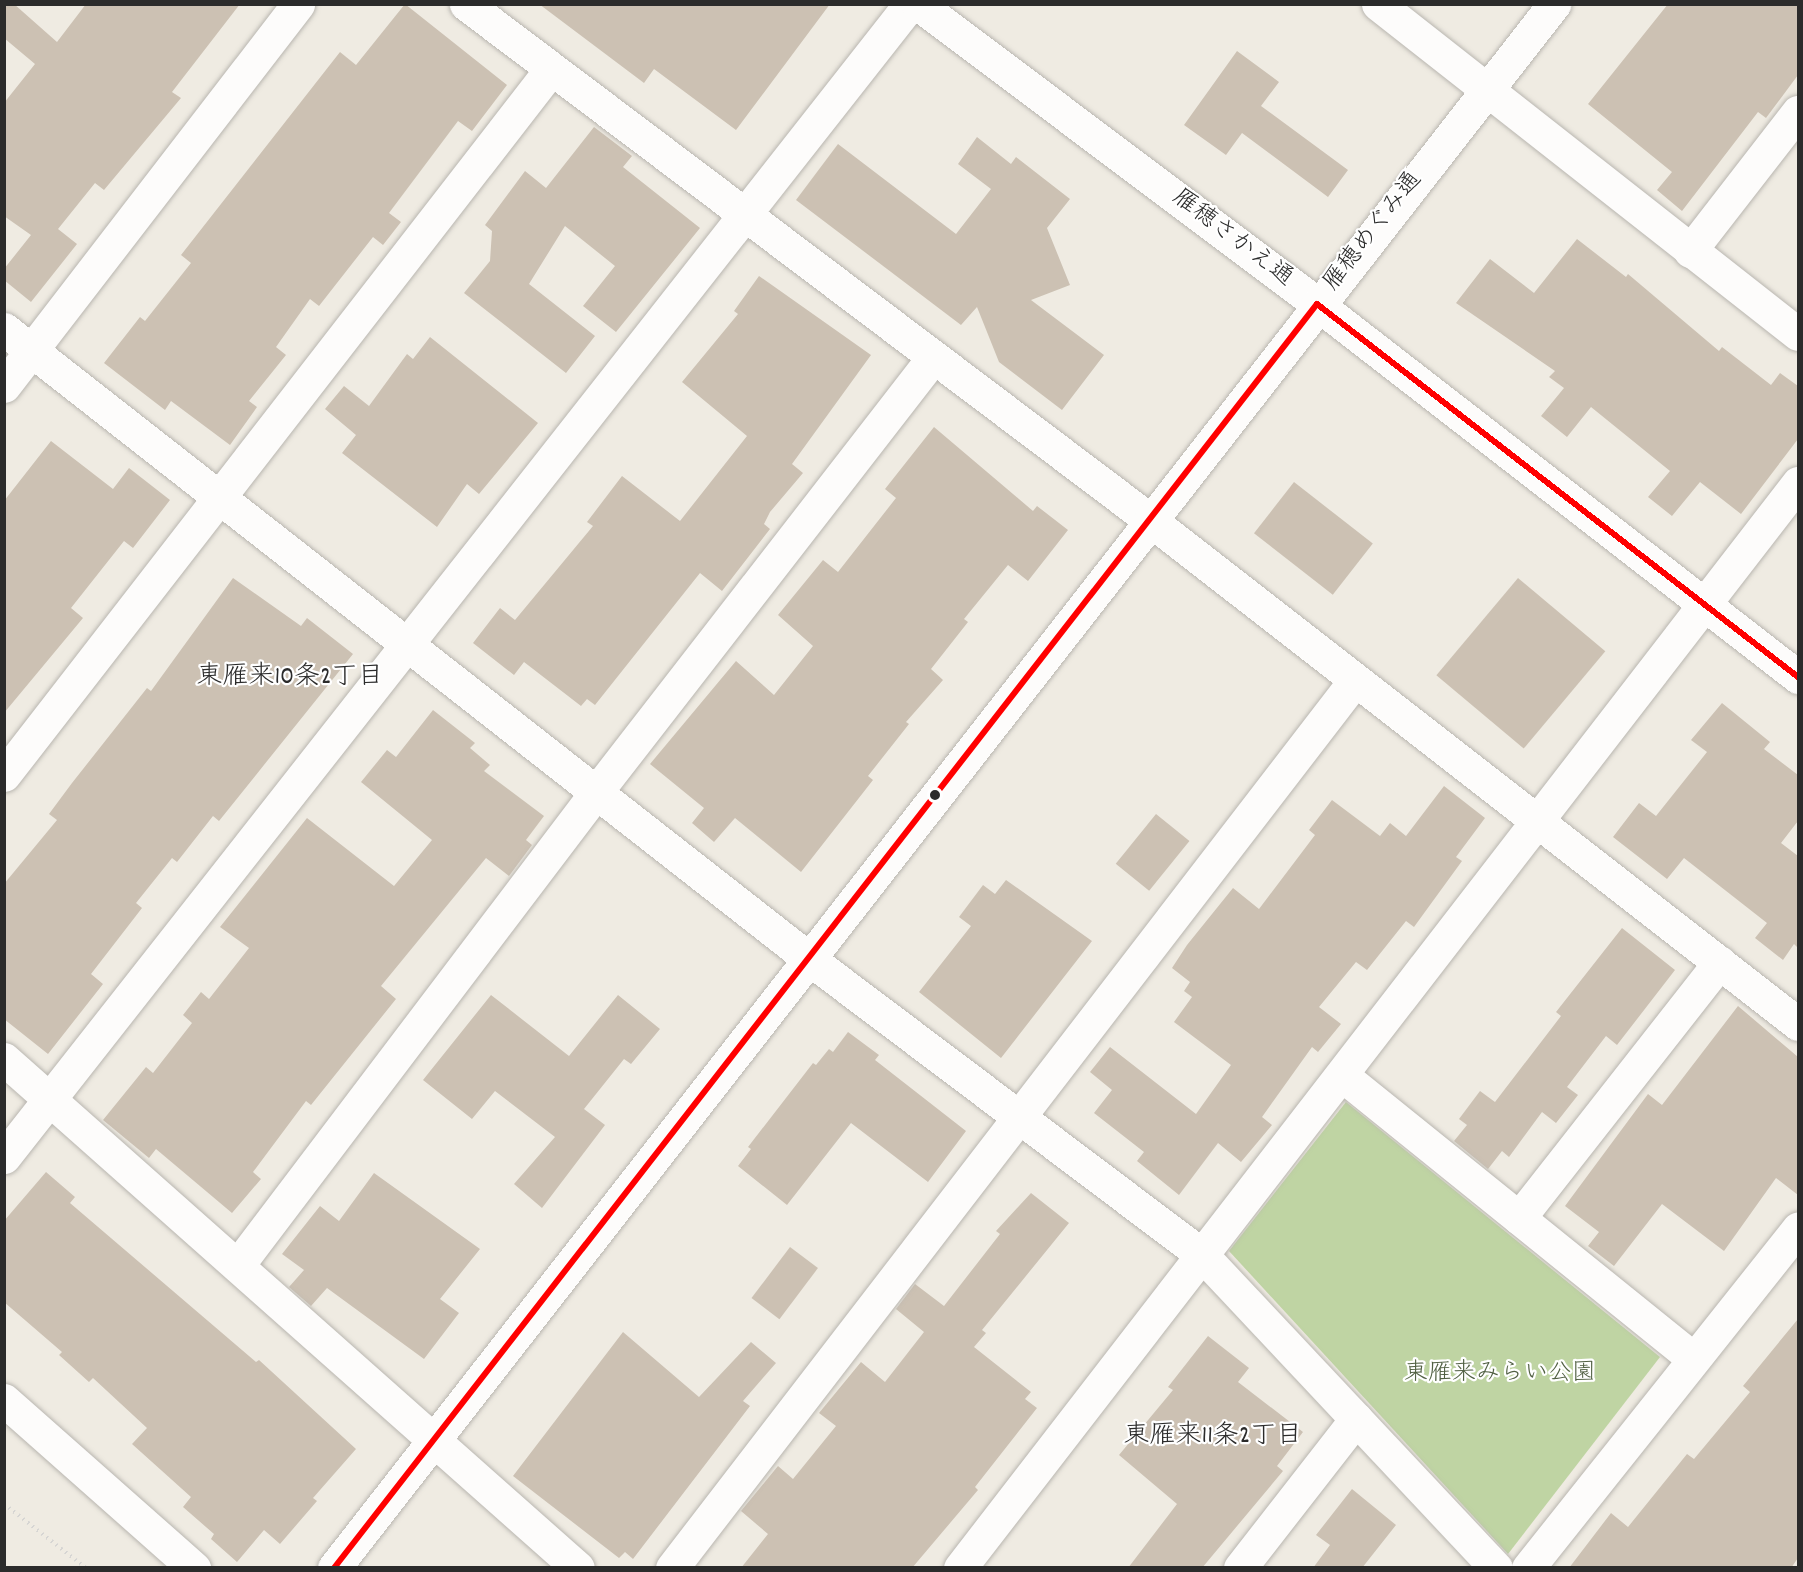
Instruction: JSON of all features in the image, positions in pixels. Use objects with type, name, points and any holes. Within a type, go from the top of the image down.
[{"type":"street","points":[[4,386],[298,4]]},
{"type":"street","points":[[466,4],[932,359],[1150,520],[1798,1024]]},
{"type":"street","points":[[4,1157],[52,1101],[743,214],[910,4]]},
{"type":"street","name":"雁穂さかえ通","points":[[918,4],[1317,304],[1798,677]]},
{"type":"street","points":[[1378,4],[1798,334]]},
{"type":"street","name":"雁穂めぐみ通","points":[[333,1568],[1317,304],[1554,4]]},
{"type":"street","points":[[4,775],[551,69]]},
{"type":"street","points":[[1690,251],[1798,112]]},
{"type":"street","points":[[4,328],[808,958],[1203,1256],[1496,1568]]},
{"type":"street","points":[[238,1265],[597,791],[932,359]]},
{"type":"street","points":[[960,1568],[1343,1076],[1798,483]]},
{"type":"street","points":[[672,1568],[1016,1116],[1355,680]]},
{"type":"street","points":[[1519,1218],[1720,962]]},
{"type":"street","points":[[4,1059],[238,1265],[433,1442],[578,1568]]},
{"type":"street","points":[[1343,1076],[1693,1358]]},
{"type":"street","points":[[1528,1568],[1798,1228]]},
{"type":"street","points":[[4,1400],[194,1568]]},
{"type":"street","points":[[1240,1568],[1356,1419]]},
{"type":"path","points":[[4,1504],[86,1568]]},
{"type":"green space","name":"東雁来みらい公園","points":[[1346,1102],[1660,1357],[1508,1554],[1229,1251]]},
{"type":"building","points":[[4,4],[14,4],[57,42],[86,4],[240,4],[172,92],[181,98],[104,190],[95,183],[58,229],[77,244],[31,302],[4,280],[4,269],[31,235],[4,216],[4,103],[35,64],[4,38]]},
{"type":"building","points":[[405,4],[507,85],[472,131],[458,121],[389,213],[401,222],[383,245],[373,237],[319,306],[310,299],[276,347],[286,355],[249,401],[257,407],[230,445],[171,401],[165,410],[104,363],[140,317],[145,321],[191,263],[181,255],[340,52],[356,65]]},
{"type":"building","points":[[539,4],[830,4],[736,130],[654,69],[644,83]]},
{"type":"building","points":[[1668,4],[1798,4],[1798,75],[1766,118],[1758,112],[1682,211],[1657,190],[1672,172],[1588,104]]},
{"type":"building","points":[[1237,51],[1279,82],[1261,106],[1348,170],[1328,197],[1242,133],[1226,155],[1184,125]]},
{"type":"building","points":[[594,127],[632,156],[623,167],[700,228],[616,332],[583,306],[615,266],[565,226],[529,284],[595,336],[566,373],[464,293],[490,261],[492,231],[485,225],[525,171],[546,188]]},
{"type":"building","points":[[977,137],[1011,164],[1016,157],[1070,199],[1047,228],[1070,285],[1031,300],[1104,355],[1062,410],[999,362],[977,307],[961,325],[796,200],[838,144],[956,234],[991,189],[958,164]]},
{"type":"building","points":[[1577,239],[1626,277],[1628,274],[1719,351],[1722,347],[1771,385],[1780,373],[1798,386],[1798,439],[1741,514],[1700,482],[1672,516],[1648,497],[1670,471],[1591,407],[1567,437],[1541,416],[1564,388],[1549,377],[1555,371],[1456,303],[1490,259],[1534,293]]},
{"type":"building","points":[[759,276],[871,355],[792,464],[803,473],[770,512],[764,524],[770,529],[722,591],[700,573],[595,705],[587,699],[581,706],[524,662],[514,675],[473,643],[500,608],[515,620],[593,526],[587,522],[622,476],[680,521],[747,436],[682,382],[738,314],[734,311]]},
{"type":"building","points":[[430,337],[538,423],[479,494],[467,484],[437,527],[342,453],[356,435],[325,409],[344,386],[369,406],[407,354],[413,359]]},
{"type":"building","points":[[934,427],[1033,511],[1037,506],[1068,530],[1028,581],[1008,565],[964,619],[968,622],[931,669],[943,680],[906,722],[909,724],[868,776],[873,780],[801,872],[735,818],[714,842],[692,823],[704,808],[650,764],[736,661],[774,695],[813,646],[778,615],[823,560],[838,572],[896,498],[885,489]]},
{"type":"building","points":[[51,441],[113,489],[129,468],[170,500],[133,548],[124,541],[71,608],[83,618],[4,713],[4,501]]},
{"type":"building","points":[[1294,482],[1373,544],[1333,595],[1254,533]]},
{"type":"building","points":[[233,578],[301,626],[307,618],[353,654],[219,821],[213,816],[177,862],[172,858],[136,903],[142,908],[91,974],[103,984],[48,1054],[4,1019],[4,884],[57,820],[49,814],[72,783],[147,688],[151,691]]},
{"type":"building","points":[[1518,578],[1605,651],[1524,749],[1436,675]]},
{"type":"building","points":[[1722,703],[1770,742],[1764,749],[1798,775],[1798,821],[1781,843],[1798,856],[1798,948],[1794,944],[1783,960],[1755,938],[1767,923],[1684,858],[1667,879],[1613,837],[1639,803],[1656,816],[1707,752],[1691,740]]},
{"type":"building","points":[[433,710],[475,743],[470,748],[490,765],[484,771],[544,816],[526,840],[532,845],[509,876],[486,858],[381,986],[396,999],[311,1105],[306,1101],[253,1172],[261,1179],[232,1213],[156,1149],[149,1158],[103,1120],[146,1067],[153,1073],[192,1023],[183,1015],[201,992],[209,999],[249,948],[220,927],[307,818],[394,886],[432,840],[361,782],[387,750],[396,757]]},
{"type":"building","points":[[1444,786],[1485,818],[1456,857],[1462,861],[1414,927],[1406,921],[1367,970],[1356,962],[1319,1007],[1341,1024],[1318,1052],[1312,1047],[1262,1117],[1272,1125],[1241,1162],[1218,1143],[1179,1195],[1137,1161],[1144,1152],[1094,1113],[1112,1090],[1090,1072],[1110,1047],[1196,1114],[1231,1065],[1174,1022],[1192,997],[1184,991],[1190,982],[1172,968],[1187,945],[1233,888],[1259,909],[1315,835],[1309,830],[1332,800],[1380,836],[1390,823],[1406,836]]},
{"type":"building","points":[[1156,814],[1189,841],[1149,891],[1116,864]]},
{"type":"building","points":[[1006,880],[1092,941],[1001,1058],[919,992],[971,926],[959,917],[983,885],[995,894]]},
{"type":"building","points":[[1622,928],[1675,970],[1617,1045],[1606,1036],[1567,1087],[1578,1095],[1556,1123],[1542,1112],[1509,1157],[1502,1151],[1488,1169],[1454,1141],[1467,1125],[1459,1119],[1480,1091],[1495,1102],[1561,1016],[1556,1012]]},
{"type":"building","points":[[491,995],[569,1056],[618,995],[660,1029],[631,1064],[624,1059],[584,1109],[605,1125],[542,1208],[514,1184],[555,1137],[495,1091],[472,1119],[423,1080]]},
{"type":"building","points":[[1738,1006],[1798,1057],[1798,1195],[1776,1178],[1724,1251],[1662,1204],[1614,1266],[1588,1246],[1599,1232],[1565,1206],[1648,1094],[1662,1105]]},
{"type":"building","points":[[848,1032],[879,1055],[875,1060],[966,1131],[928,1182],[851,1123],[787,1205],[738,1166],[751,1149],[748,1147],[813,1063],[816,1065],[829,1049],[833,1052]]},
{"type":"building","points":[[46,1172],[75,1197],[70,1203],[256,1362],[259,1360],[356,1449],[313,1498],[317,1501],[280,1544],[264,1530],[237,1562],[211,1539],[214,1534],[183,1507],[191,1497],[132,1444],[147,1428],[93,1378],[89,1382],[59,1355],[62,1352],[4,1302],[4,1221]]},
{"type":"building","points":[[374,1173],[480,1249],[440,1299],[459,1313],[424,1359],[327,1288],[311,1306],[289,1287],[304,1270],[282,1254],[320,1206],[339,1221]]},
{"type":"building","points":[[1031,1193],[1069,1223],[982,1330],[986,1333],[974,1347],[1031,1392],[1025,1399],[1037,1408],[975,1487],[978,1490],[912,1568],[741,1568],[768,1534],[741,1511],[778,1466],[793,1479],[836,1426],[819,1413],[861,1362],[885,1382],[924,1332],[896,1309],[915,1284],[944,1306],[1000,1234],[996,1231]]},
{"type":"building","points":[[790,1247],[818,1268],[779,1319],[751,1298]]},
{"type":"building","points":[[1798,1319],[1798,1558],[1791,1568],[1569,1568],[1611,1513],[1628,1527],[1687,1454],[1694,1459],[1750,1392],[1743,1386]]},
{"type":"building","points":[[623,1332],[699,1397],[751,1342],[776,1363],[743,1401],[750,1406],[633,1559],[625,1552],[619,1558],[513,1476]]},
{"type":"building","points":[[1208,1336],[1249,1368],[1238,1382],[1303,1432],[1277,1466],[1283,1471],[1202,1568],[1128,1568],[1177,1504],[1119,1455],[1173,1390],[1168,1387]]},
{"type":"building","points":[[1352,1489],[1396,1525],[1362,1568],[1313,1568],[1330,1545],[1316,1535]]},
{"type":"transit line","points":[[1317,304],[1798,677]]},
{"type":"transit line","points":[[334,1568],[1317,304]]},
{"type":"district","name":"東雁来10条2丁目","points":[[290,678]]},
{"type":"district","name":"東雁来11条2丁目","points":[[1213,1437]]}]
